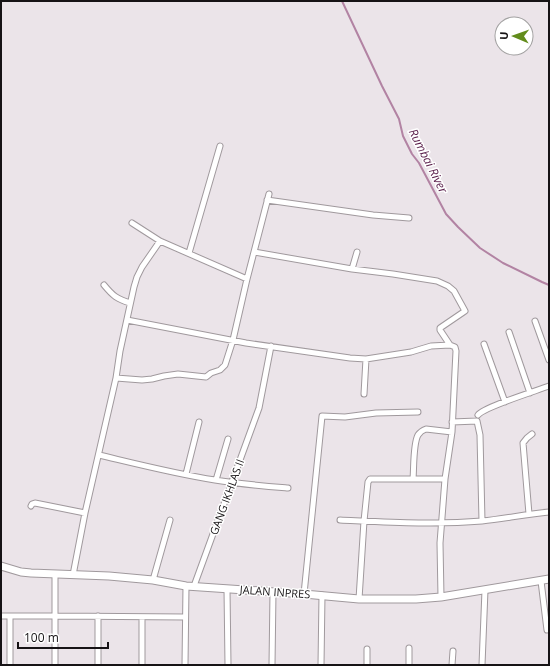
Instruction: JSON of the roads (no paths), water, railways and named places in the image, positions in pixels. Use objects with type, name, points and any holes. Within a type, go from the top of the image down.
[{"type":"main road","name":"JALAN INPRES","points":[[1,566],[21,572],[55,575],[109,576],[153,580],[190,586],[359,599],[416,599],[441,597],[549,579]]},
{"type":"street","points":[[189,253],[220,146]]},
{"type":"street","points":[[116,378],[142,380],[178,374],[206,378],[211,373],[220,370],[225,365],[233,340],[268,197],[366,214],[409,218]]},
{"type":"street","points":[[132,223],[160,241],[247,279]]},
{"type":"street","points":[[73,575],[85,513],[116,378],[130,303],[137,277],[160,241]]},
{"type":"street","points":[[254,252],[352,269],[437,281],[448,286],[454,292],[465,310],[440,328],[440,332],[450,345],[455,347],[456,351],[452,432],[445,479],[441,523],[441,597]]},
{"type":"street","points":[[352,269],[357,252]]},
{"type":"street","points":[[104,285],[120,300],[130,303]]},
{"type":"street","points":[[127,320],[233,340],[350,358],[366,359],[411,352],[431,346],[450,345]]},
{"type":"street","points":[[536,321],[549,360]]},
{"type":"street","points":[[510,332],[530,393]]},
{"type":"street","points":[[484,344],[505,402]]},
{"type":"street","name":"GANG IKHLAS II","points":[[185,665],[185,618],[190,586],[233,482],[260,406],[271,346]]},
{"type":"street","points":[[364,394],[366,359]]},
{"type":"street","points":[[478,415],[483,410],[549,386]]},
{"type":"street","points":[[304,594],[322,416],[345,417],[376,413],[418,412]]},
{"type":"street","points":[[452,422],[477,421],[480,435],[482,521]]},
{"type":"street","points":[[186,474],[199,422]]},
{"type":"street","points":[[413,479],[415,444],[418,434],[426,429],[452,432]]},
{"type":"street","points":[[529,514],[523,443],[532,434]]},
{"type":"street","points":[[216,480],[228,440]]},
{"type":"street","points":[[99,455],[142,466],[216,480],[288,488]]},
{"type":"street","points":[[359,599],[367,487],[370,479],[445,479]]},
{"type":"street","points":[[31,506],[35,503],[85,513]]},
{"type":"street","points":[[340,520],[441,523],[482,521],[549,512]]},
{"type":"street","points":[[153,580],[170,520]]},
{"type":"street","points":[[54,665],[55,575]]},
{"type":"street","points":[[541,580],[547,630]]},
{"type":"street","points":[[227,589],[228,665]]},
{"type":"street","points":[[482,665],[485,590]]},
{"type":"street","points":[[272,665],[273,592]]},
{"type":"street","points":[[321,665],[322,596]]},
{"type":"street","points":[[1,616],[185,618]]},
{"type":"street","points":[[10,616],[10,665]]},
{"type":"street","points":[[98,616],[98,665]]},
{"type":"street","points":[[142,617],[142,665]]},
{"type":"street","points":[[409,648],[409,665]]},
{"type":"street","points":[[367,649],[367,665]]},
{"type":"street","points":[[452,665],[453,652]]},
{"type":"waterway","name":"Rumbai River","points":[[342,1],[399,119],[403,136],[446,214],[480,248],[503,263],[549,285]]}]
